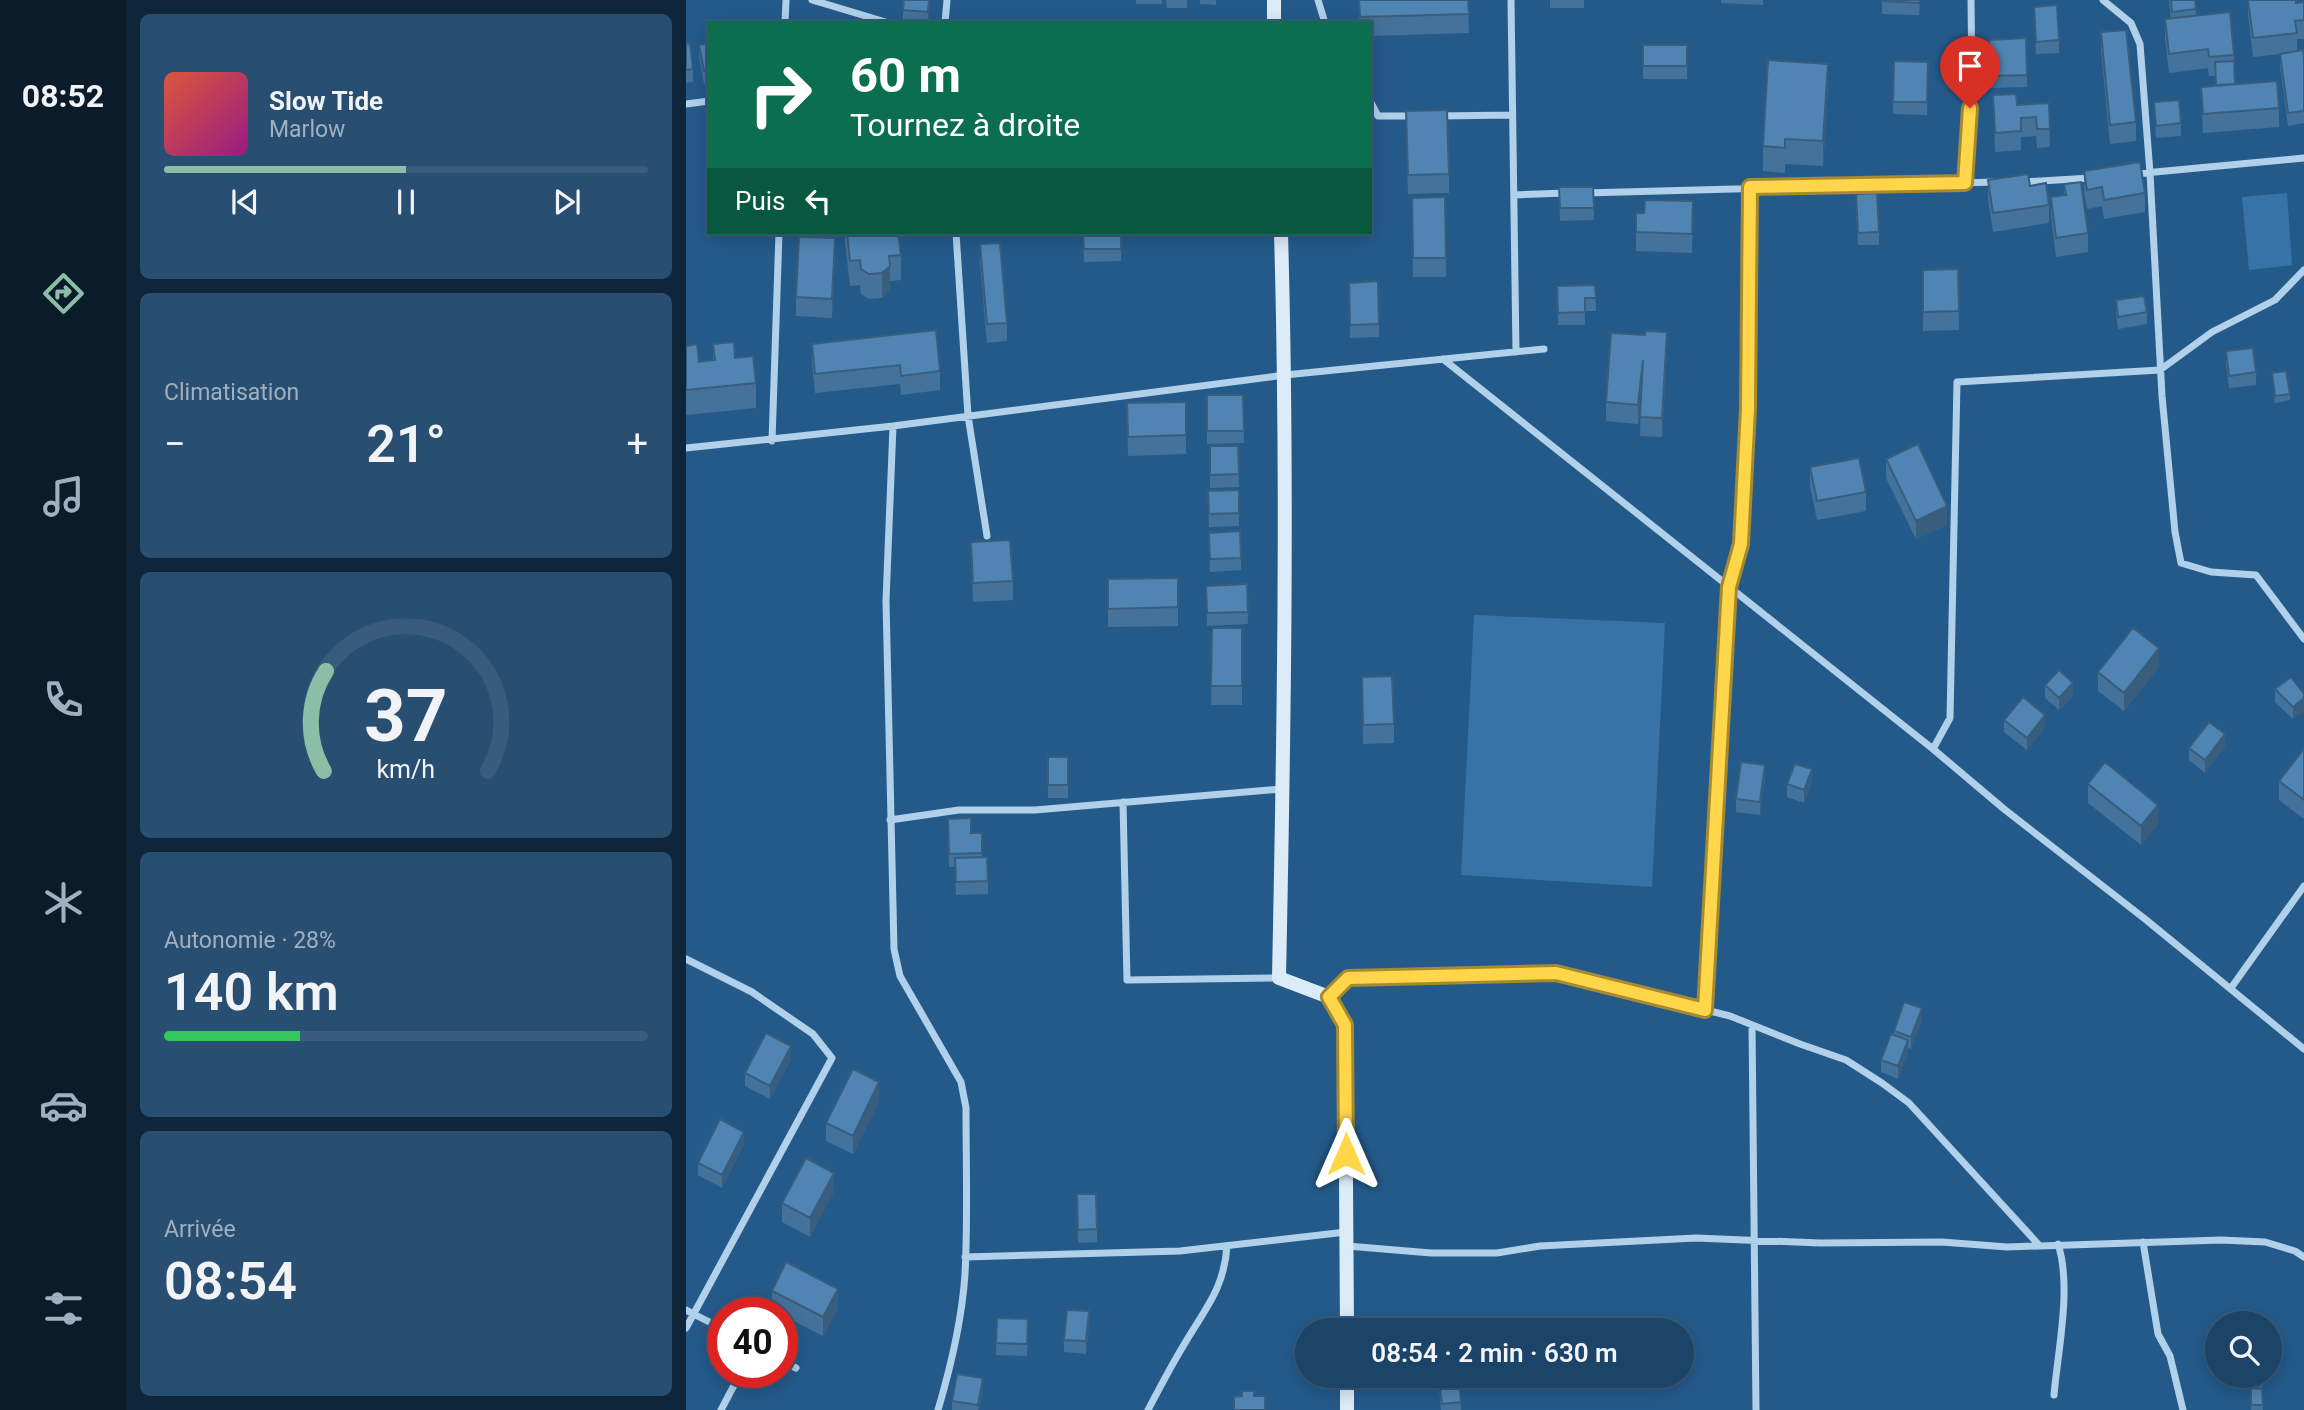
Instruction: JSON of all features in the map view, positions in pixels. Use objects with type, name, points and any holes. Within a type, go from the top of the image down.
[{"type":"street","points":[[785,21],[786,0]]},
{"type":"street","points":[[812,0],[882,21]]},
{"type":"street","points":[[945,21],[947,0]]},
{"type":"street","points":[[1273,0],[1274,21]]},
{"type":"street","points":[[1318,0],[1324,21]]},
{"type":"street","points":[[1511,0],[1516,352]]},
{"type":"street","points":[[1965,183],[1972,83],[1971,0]]},
{"type":"street","points":[[2103,0],[2131,23],[2140,44],[2160,370],[2180,563],[2211,572],[2256,575],[2304,639]]},
{"type":"street","points":[[686,104],[707,101]]},
{"type":"street","points":[[1372,105],[1378,116],[1418,116]]},
{"type":"street","points":[[1432,116],[1512,115]]},
{"type":"street","points":[[2123,175],[2304,158]]},
{"type":"street","points":[[2016,182],[2095,178]]},
{"type":"street","points":[[1514,195],[2003,182]]},
{"type":"street","points":[[1705,1010],[1729,587],[1741,544],[1748,408],[1750,187]]},
{"type":"street","points":[[772,441],[779,235]]},
{"type":"street","points":[[956,235],[968,416],[987,536]]},
{"type":"street","points":[[1279,978],[1283,789],[1285,375],[1281,235]]},
{"type":"street","points":[[1933,749],[1950,718],[1957,382],[2160,370],[2212,332],[2275,300],[2304,271]]},
{"type":"street","points":[[686,448],[772,441],[1285,375],[1544,349]]},
{"type":"street","points":[[1443,359],[2304,1049]]},
{"type":"street","points":[[893,426],[886,601],[894,949],[900,976],[961,1082],[966,1108],[965,1256],[960,1318],[938,1410]]},
{"type":"street","points":[[890,820],[959,810],[1035,810],[1283,789]]},
{"type":"street","points":[[1123,802],[1127,979],[1279,978],[1329,997],[1345,1025],[1346,1318]]},
{"type":"street","points":[[2231,988],[2304,886]]},
{"type":"street","points":[[686,959],[752,992],[813,1034],[832,1058],[686,1328]]},
{"type":"street","points":[[1329,997],[1348,978],[1556,973],[1705,1010],[1752,1025],[1846,1060],[1909,1103],[2039,1245]]},
{"type":"street","points":[[1752,1025],[1756,1410]]},
{"type":"street","points":[[965,1256],[1180,1251],[1346,1239],[1431,1253],[1497,1253],[1540,1246],[1696,1238],[1942,1242],[2007,1247],[2221,1240],[2265,1242],[2295,1251],[2304,1257]]},
{"type":"street","points":[[2143,1241],[2158,1334],[2170,1356],[2183,1410]]},
{"type":"street","points":[[2054,1395],[2063,1299],[2063,1261],[2058,1244]]},
{"type":"street","points":[[1148,1410],[1215,1295],[1225,1267],[1227,1246]]},
{"type":"street","points":[[686,1310],[707,1321]]},
{"type":"street","points":[[721,1410],[733,1388]]},
{"type":"street","points":[[1347,1388],[1347,1410]]},
{"type":"shaded area","points":[[2287,193],[2292,265],[2249,270],[2242,197]]},
{"type":"shaded area","points":[[1474,615],[1665,623],[1652,887],[1461,875]]},
{"type":"building","points":[[904,0],[929,0],[928,12],[903,10]]},
{"type":"building","points":[[1359,0],[1468,0],[1469,14],[1360,17]]},
{"type":"building","points":[[1919,0],[1919,3],[1882,1]]},
{"type":"building","points":[[2171,0],[2195,0],[2196,9],[2172,12]]},
{"type":"building","points":[[2248,0],[2304,2],[2304,20],[2295,21],[2297,33],[2253,38]]},
{"type":"building","points":[[2057,5],[2059,40],[2036,42],[2034,7]]},
{"type":"building","points":[[2230,12],[2234,55],[2209,57],[2208,49],[2169,54],[2165,19]]},
{"type":"building","points":[[2126,30],[2136,122],[2110,125],[2101,32]]},
{"type":"building","points":[[2026,38],[2027,75],[1990,76],[1989,40]]},
{"type":"building","points":[[690,43],[693,69],[686,70],[686,44]]},
{"type":"building","points":[[707,43],[707,70],[704,71],[699,45]]},
{"type":"building","points":[[1643,45],[1687,45],[1687,66],[1643,66]]},
{"type":"building","points":[[2303,50],[2304,111],[2288,113],[2280,54]]},
{"type":"building","points":[[1768,60],[1828,64],[1823,141],[1785,139],[1785,148],[1763,146]]},
{"type":"building","points":[[1894,61],[1928,62],[1927,102],[1893,102]]},
{"type":"building","points":[[2234,61],[2235,84],[2216,85],[2215,62]]},
{"type":"building","points":[[2277,81],[2279,108],[2203,114],[2201,87]]},
{"type":"building","points":[[2016,94],[2017,105],[2049,103],[2050,129],[2037,129],[2036,117],[2021,118],[2021,131],[1995,133],[1993,95]]},
{"type":"building","points":[[2179,100],[2181,123],[2156,126],[2154,102]]},
{"type":"building","points":[[1447,110],[1449,174],[1408,175],[1406,111]]},
{"type":"building","points":[[2140,162],[2145,193],[2104,200],[2102,187],[2087,190],[2084,171]]},
{"type":"building","points":[[2028,174],[2030,186],[2046,183],[2049,205],[1993,213],[1988,180]]},
{"type":"building","points":[[2081,182],[2088,233],[2056,238],[2051,197],[2066,195],[2064,184]]},
{"type":"building","points":[[1559,187],[1593,187],[1594,208],[1560,208]]},
{"type":"building","points":[[1877,193],[1879,232],[1858,233],[1856,194]]},
{"type":"building","points":[[1445,197],[1446,258],[1413,258],[1412,198]]},
{"type":"building","points":[[1645,200],[1693,201],[1692,234],[1636,232],[1636,213],[1644,213]]},
{"type":"building","points":[[847,235],[898,235],[901,255],[889,256],[890,266],[882,273],[869,274],[861,269],[860,260],[850,261]]},
{"type":"building","points":[[1083,235],[1121,235],[1121,249],[1084,249]]},
{"type":"building","points":[[799,237],[835,238],[832,299],[796,297]]},
{"type":"building","points":[[1000,243],[1007,323],[987,324],[980,244]]},
{"type":"building","points":[[1958,269],[1959,311],[1923,312],[1923,270]]},
{"type":"building","points":[[1378,281],[1379,324],[1350,325],[1349,283]]},
{"type":"building","points":[[1595,285],[1596,298],[1585,298],[1585,312],[1558,313],[1557,286]]},
{"type":"building","points":[[2144,296],[2147,312],[2118,317],[2116,300]]},
{"type":"building","points":[[936,330],[940,371],[901,376],[900,365],[815,374],[812,344]]},
{"type":"building","points":[[1645,331],[1667,332],[1662,418],[1640,417],[1643,360],[1638,405],[1606,402],[1611,333],[1645,335]]},
{"type":"building","points":[[734,342],[735,358],[753,356],[756,383],[686,390],[686,346],[697,344],[699,362],[715,360],[713,344]]},
{"type":"building","points":[[2253,348],[2256,372],[2229,376],[2226,351]]},
{"type":"building","points":[[2286,371],[2290,394],[2275,396],[2272,373]]},
{"type":"building","points":[[1207,395],[1243,395],[1244,431],[1207,431]]},
{"type":"building","points":[[1186,402],[1186,435],[1128,437],[1127,403]]},
{"type":"building","points":[[1918,444],[1947,506],[1916,521],[1886,459]]},
{"type":"building","points":[[1210,446],[1238,446],[1239,474],[1210,475]]},
{"type":"building","points":[[1859,458],[1866,492],[1817,501],[1810,467]]},
{"type":"building","points":[[1239,490],[1239,513],[1209,514],[1208,491]]},
{"type":"building","points":[[1240,531],[1241,558],[1210,559],[1209,533]]},
{"type":"building","points":[[1010,540],[1013,581],[973,583],[971,542]]},
{"type":"building","points":[[1178,578],[1178,607],[1108,609],[1108,579]]},
{"type":"building","points":[[1247,584],[1248,612],[1207,613],[1206,586]]},
{"type":"building","points":[[1212,628],[1242,628],[1242,686],[1211,686]]},
{"type":"building","points":[[2133,628],[2159,648],[2124,693],[2098,672]]},
{"type":"building","points":[[2059,670],[2073,683],[2059,698],[2045,685]]},
{"type":"building","points":[[1392,676],[1394,724],[1363,725],[1362,677]]},
{"type":"building","points":[[2291,677],[2304,694],[2304,698],[2293,707],[2275,689]]},
{"type":"building","points":[[2023,697],[2045,715],[2027,738],[2004,720]]},
{"type":"building","points":[[2209,722],[2225,734],[2205,760],[2189,748]]},
{"type":"building","points":[[2304,749],[2304,800],[2279,781]]},
{"type":"building","points":[[1048,757],[1068,757],[1068,785],[1048,785]]},
{"type":"building","points":[[1741,762],[1765,765],[1760,802],[1736,799]]},
{"type":"building","points":[[2105,762],[2158,805],[2141,826],[2088,784]]},
{"type":"building","points":[[1795,764],[1812,769],[1804,790],[1787,784]]},
{"type":"building","points":[[971,818],[971,833],[982,833],[982,853],[949,854],[948,819]]},
{"type":"building","points":[[987,857],[988,881],[956,882],[955,858]]},
{"type":"building","points":[[1904,1002],[1922,1008],[1911,1037],[1894,1031]]},
{"type":"building","points":[[766,1033],[791,1046],[770,1086],[745,1073]]},
{"type":"building","points":[[1891,1034],[1908,1040],[1898,1066],[1881,1060]]},
{"type":"building","points":[[853,1069],[879,1082],[853,1136],[826,1123]]},
{"type":"building","points":[[720,1119],[744,1132],[722,1175],[698,1163]]},
{"type":"building","points":[[806,1158],[834,1173],[810,1218],[782,1203]]},
{"type":"building","points":[[1077,1194],[1096,1194],[1097,1229],[1078,1230]]},
{"type":"building","points":[[786,1262],[838,1289],[823,1317],[798,1304],[798,1297],[784,1297],[772,1291]]},
{"type":"building","points":[[1067,1310],[1089,1311],[1086,1341],[1064,1340]]},
{"type":"building","points":[[997,1318],[1028,1319],[1027,1344],[996,1343]]},
{"type":"building","points":[[957,1374],[983,1378],[978,1405],[952,1401]]},
{"type":"building","points":[[1440,1388],[1460,1388],[1461,1402],[1442,1404]]},
{"type":"building","points":[[2251,1388],[2262,1389],[2263,1405],[2251,1405]]},
{"type":"building","points":[[1242,1391],[1254,1391],[1254,1396],[1265,1396],[1265,1410],[1234,1410],[1234,1397],[1242,1396]]},
{"type":"route","points":[[1346,1154],[1345,1025],[1329,997],[1348,978],[1556,973],[1705,1010],[1729,587],[1741,544],[1748,408],[1750,187],[1965,183],[1970,108]]}]
